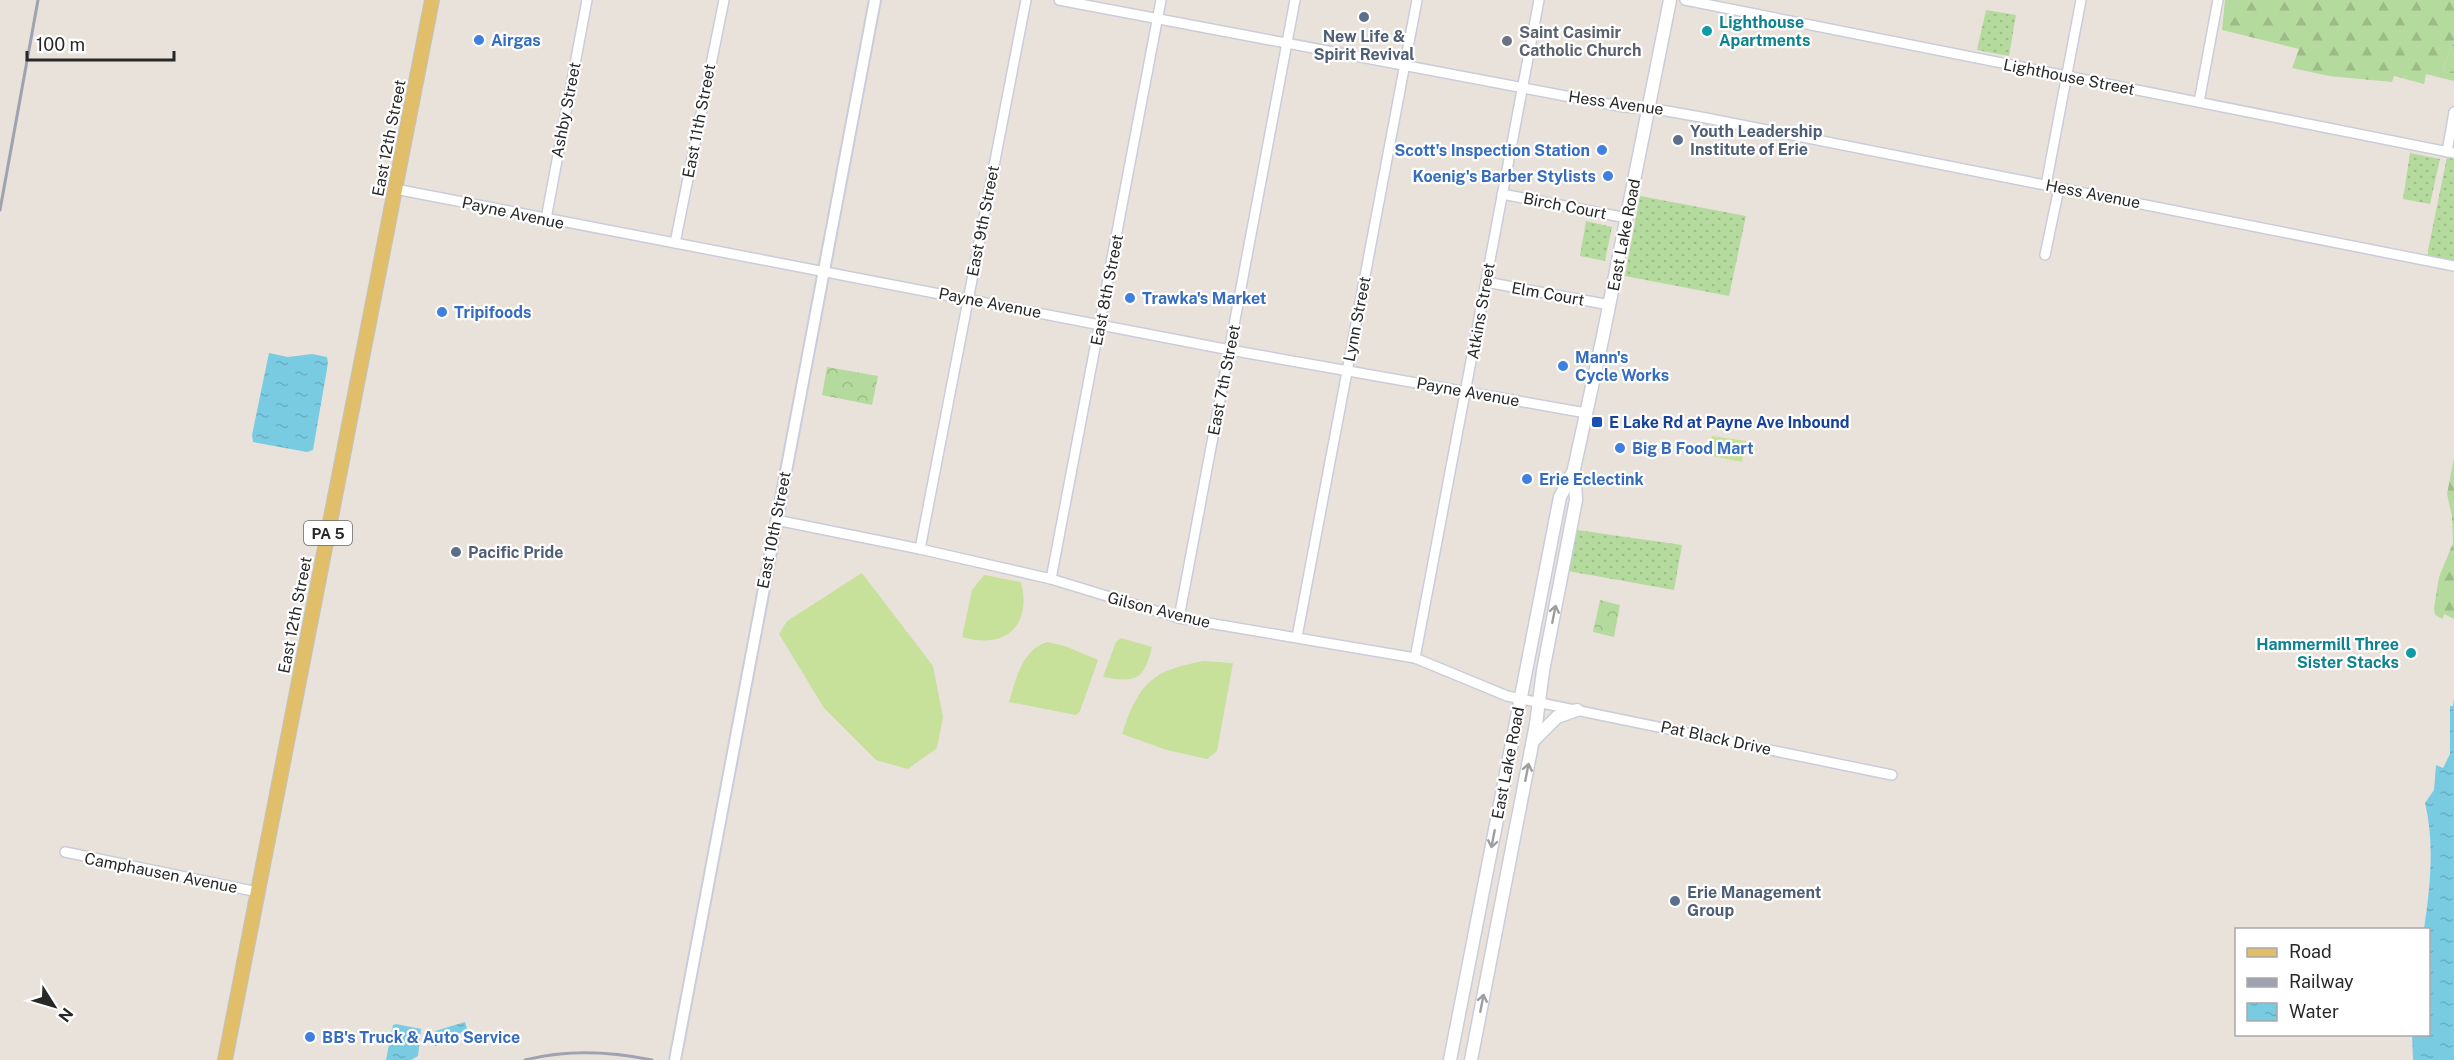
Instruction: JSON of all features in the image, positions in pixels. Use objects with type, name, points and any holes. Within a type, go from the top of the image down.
[{"type":"main road","name":"East 12th Street","points":[[225,1060],[432,0]]},
{"type":"main road","name":"East Lake Road","points":[[1450,1060],[1560,497],[1574,469],[1610,305],[1670,0]]},
{"type":"main road","name":"East Lake Road","points":[[1471,1060],[1533,742],[1543,671],[1576,500],[1574,469]]},
{"type":"main road","points":[[1533,742],[1557,717],[1577,710]]},
{"type":"street","name":"Ashby Street","points":[[546,219],[587,0]]},
{"type":"street","name":"East 11th Street","points":[[675,243],[724,0]]},
{"type":"street","name":"East 10th Street","points":[[675,1060],[875,0]]},
{"type":"street","name":"East 9th Street","points":[[920,549],[1026,0]]},
{"type":"street","name":"Hess Avenue","points":[[1059,0],[1523,88],[1706,118],[2454,266]]},
{"type":"street","name":"East 8th Street","points":[[1051,579],[1161,0]]},
{"type":"street","name":"East 7th Street","points":[[1179,618],[1295,0]]},
{"type":"street","name":"Lynn Street","points":[[1297,637],[1417,0]]},
{"type":"street","name":"Atkins Street","points":[[1415,658],[1539,0]]},
{"type":"street","name":"Lighthouse Street","points":[[1685,0],[2450,152]]},
{"type":"street","points":[[2046,185],[2081,0]]},
{"type":"street","points":[[2199,102],[2216,0]]},
{"type":"street","points":[[2450,152],[2454,112]]},
{"type":"street","points":[[2045,255],[2058,188]]},
{"type":"street","name":"Payne Avenue","points":[[395,189],[1230,350],[1586,413]]},
{"type":"street","name":"Birch Court","points":[[1502,194],[1627,218]]},
{"type":"street","name":"Elm Court","points":[[1486,282],[1610,305]]},
{"type":"street","name":"Gilson Avenue","points":[[776,520],[920,549],[1051,579],[1179,618],[1415,658],[1489,690],[1540,702]]},
{"type":"street","name":"Pat Black Drive","points":[[1540,702],[1892,776]]},
{"type":"street","name":"Camphausen Avenue","points":[[65,852],[258,892]]},
{"type":"green space","points":[[2225,0],[2454,0],[2454,40],[2442,71],[2454,74],[2454,81],[2426,74],[2424,84],[2394,76],[2392,82],[2329,76],[2292,68],[2299,49],[2222,30]]},
{"type":"green space","points":[[1986,10],[2016,15],[2009,56],[1977,50]]},
{"type":"green space","points":[[2454,40],[2454,74],[2442,71]]},
{"type":"green space","points":[[2410,153],[2440,159],[2430,204],[2403,199]]},
{"type":"green space","points":[[2447,157],[2454,159],[2454,261],[2428,256]]},
{"type":"green space","points":[[1640,196],[1746,216],[1729,296],[1625,276]]},
{"type":"green space","points":[[1586,221],[1612,227],[1605,261],[1580,256]]},
{"type":"green space","points":[[827,367],[878,376],[872,405],[822,395]]},
{"type":"green space","points":[[1712,436],[1746,441],[1742,462],[1708,455]]},
{"type":"green space","points":[[2454,458],[2454,619],[2444,614],[2443,619],[2435,615],[2434,608],[2439,577],[2453,543],[2452,516],[2447,494]]},
{"type":"green space","points":[[1577,530],[1682,545],[1674,590],[1568,571]]},
{"type":"green space","points":[[862,573],[933,666],[943,717],[937,748],[908,769],[876,760],[824,708],[779,634],[787,621]]},
{"type":"green space","points":[[984,575],[1021,582],[1023,598],[1019,622],[1012,631],[991,640],[962,637],[972,590]]},
{"type":"green space","points":[[1600,600],[1620,605],[1614,637],[1593,632]]},
{"type":"green space","points":[[1121,638],[1152,647],[1146,666],[1142,673],[1131,679],[1103,677],[1116,642]]},
{"type":"green space","points":[[1047,642],[1065,646],[1098,660],[1080,711],[1076,715],[1009,702],[1026,658],[1038,646]]},
{"type":"green space","points":[[1204,661],[1233,663],[1217,751],[1207,759],[1167,750],[1122,734],[1134,703],[1150,682],[1172,669]]},
{"type":"water","points":[[269,353],[288,357],[312,354],[327,357],[328,363],[313,450],[307,452],[253,442],[252,435]]},
{"type":"water","points":[[2454,698],[2454,1060],[2413,1060],[2412,1036],[2430,1036],[2430,928],[2424,928],[2430,882],[2431,850],[2425,803],[2434,790],[2436,765],[2443,768],[2450,754],[2450,706],[2453,706]]},
{"type":"water","points":[[465,1022],[467,1029],[436,1046],[432,1045],[435,1031]]},
{"type":"water","points":[[393,1025],[421,1029],[418,1056],[411,1060],[386,1060]]},
{"type":"railway","points":[[0,210],[38,0]]},
{"type":"railway","points":[[525,1060],[541,1056],[588,1052],[652,1060]]},
{"type":"place","name":"New Life & Spirit Revival","points":[[1364,17]]},
{"type":"place","name":"Lighthouse Apartments","points":[[1707,31]]},
{"type":"place","name":"Airgas","points":[[479,40]]},
{"type":"place","name":"Saint Casimir Catholic Church","points":[[1507,41]]},
{"type":"place","name":"Youth Leadership Institute of Erie","points":[[1678,140]]},
{"type":"place","name":"Scott's Inspection Station","points":[[1602,150]]},
{"type":"place","name":"Koenig's Barber Stylists","points":[[1608,176]]},
{"type":"place","name":"Trawka's Market","points":[[1130,298]]},
{"type":"place","name":"Tripifoods","points":[[442,312]]},
{"type":"place","name":"Mann's Cycle Works","points":[[1563,366]]},
{"type":"place","name":"E Lake Rd at Payne Ave Inbound","points":[[1597,422]]},
{"type":"place","name":"Big B Food Mart","points":[[1620,448]]},
{"type":"place","name":"Erie Eclectink","points":[[1527,479]]},
{"type":"place","name":"Pacific Pride","points":[[456,552]]},
{"type":"place","name":"Hammermill Three Sister Stacks","points":[[2411,653]]},
{"type":"place","name":"Erie Management Group","points":[[1675,901]]},
{"type":"place","name":"BB's Truck & Auto Service","points":[[310,1037]]}]
